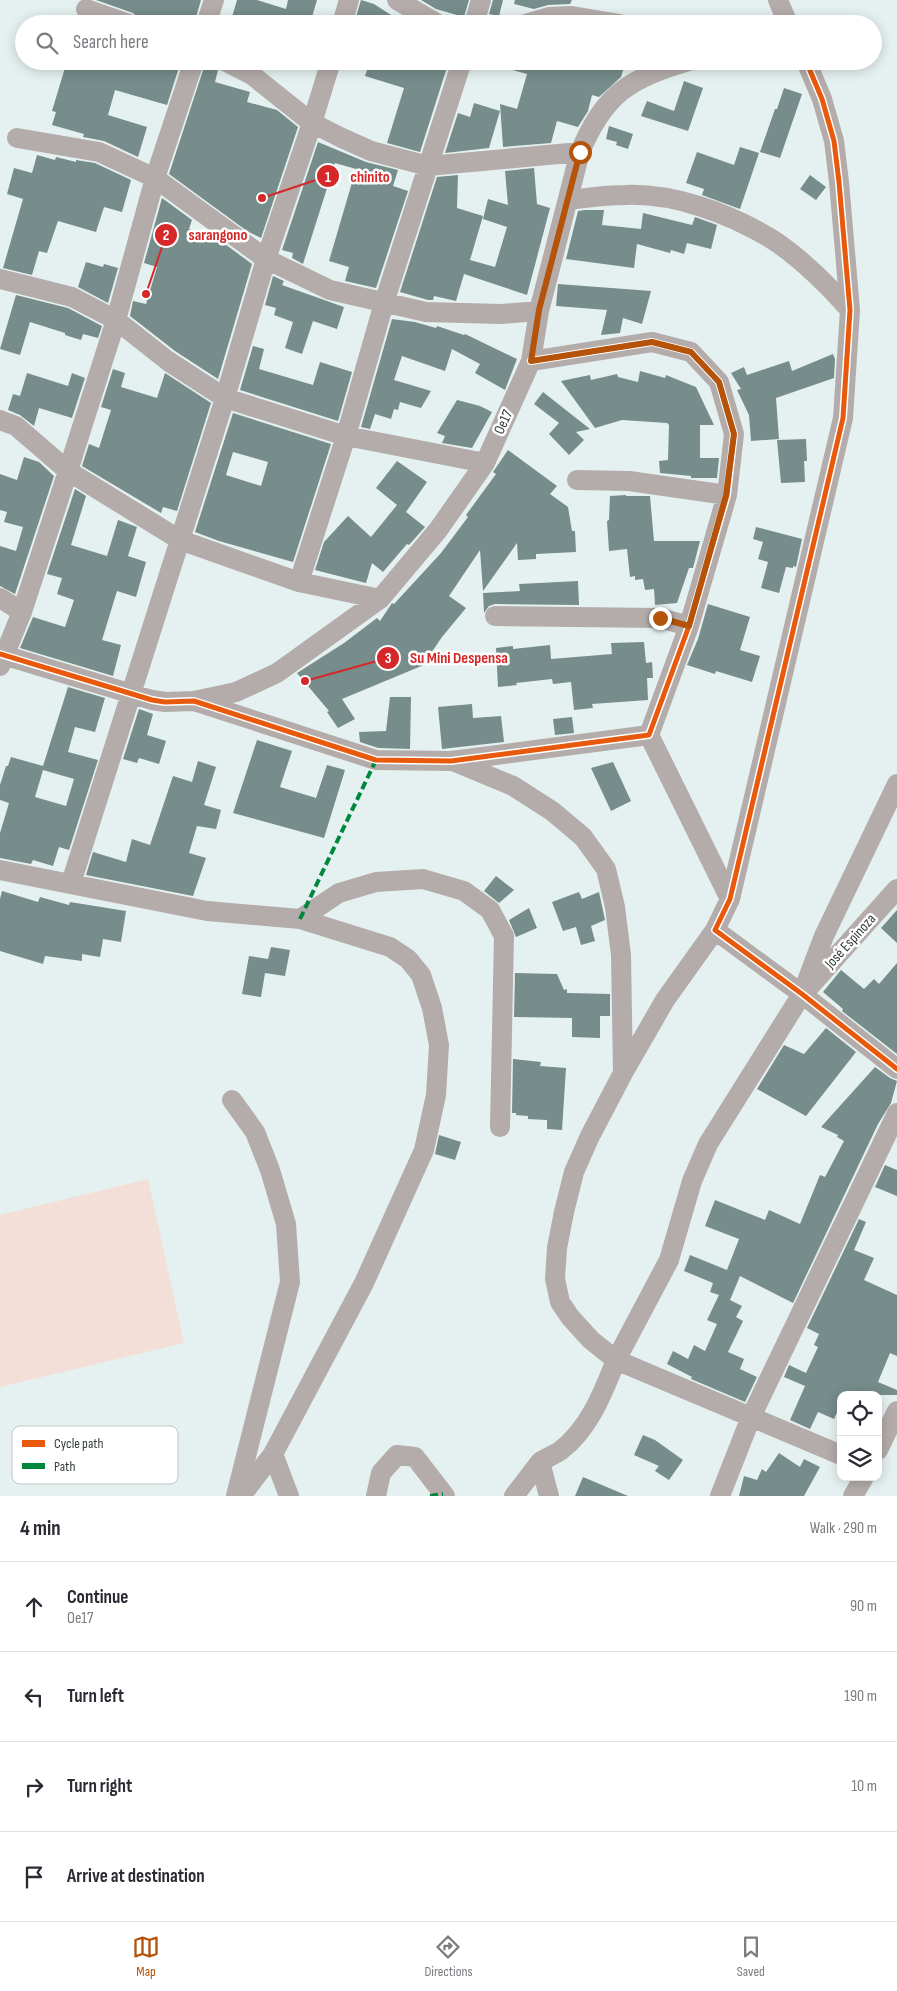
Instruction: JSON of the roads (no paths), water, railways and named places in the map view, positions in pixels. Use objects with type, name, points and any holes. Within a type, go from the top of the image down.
[{"type":"street","points":[[209,15],[214,0]]},
{"type":"street","points":[[345,15],[349,0]]},
{"type":"street","points":[[397,0],[423,15]]},
{"type":"street","points":[[477,15],[481,0]]},
{"type":"street","points":[[778,0],[784,15]]},
{"type":"street","points":[[86,9],[103,15]]},
{"type":"street","points":[[191,70],[155,178],[116,320],[68,471],[22,612],[1,658],[165,702],[194,702],[376,760],[452,760],[649,735]]},
{"type":"street","points":[[244,70],[252,74],[312,123],[371,151],[428,166],[580,152]]},
{"type":"street","points":[[71,883],[225,398],[266,259],[328,70]]},
{"type":"street","points":[[299,582],[346,436],[384,302],[459,70]]},
{"type":"street","name":"Oe17","points":[[194,702],[236,692],[277,673],[380,599],[438,530],[485,463],[531,361],[539,310],[580,152],[590,130],[602,110],[619,92],[639,80],[665,70]]},
{"type":"street","points":[[810,70],[822,99],[834,141],[850,310],[843,418],[730,899],[715,930],[665,1000],[623,1073],[590,1136],[574,1172],[557,1248],[555,1278],[560,1302],[570,1317],[591,1340],[616,1360],[837,1453]]},
{"type":"street","points":[[17,138],[99,152],[155,178],[266,259],[330,290],[426,312],[501,314],[539,310]]},
{"type":"street","points":[[568,200],[626,194],[660,198],[698,206],[738,222],[770,239],[818,275],[850,310]]},
{"type":"street","points":[[0,279],[72,297],[116,320],[168,361],[225,398],[346,436],[485,463]]},
{"type":"street","points":[[531,361],[652,342],[691,352],[719,382],[734,434],[726,495],[689,626],[649,735],[730,899]]},
{"type":"street","points":[[0,420],[16,426],[68,471],[180,540],[299,582],[380,599]]},
{"type":"street","points":[[577,480],[629,480],[726,495]]},
{"type":"street","points":[[0,598],[22,612]]},
{"type":"street","points":[[495,616],[660,618],[689,626]]},
{"type":"street","points":[[452,760],[513,786],[552,811],[583,837],[606,869],[615,907],[621,955],[623,1073]]},
{"type":"street","points":[[514,1496],[540,1462],[560,1451],[576,1436],[588,1420],[603,1393],[616,1360],[669,1260],[692,1181],[708,1144],[802,994],[824,936],[897,784]]},
{"type":"street","points":[[0,870],[207,911],[300,919],[390,947],[408,959],[421,975],[432,1008],[440,1045],[436,1095],[424,1150],[364,1283],[273,1454],[241,1496]]},
{"type":"street","points":[[300,919],[339,892],[376,882],[423,879],[464,891],[490,910],[504,936],[500,1127]]},
{"type":"street","name":"José Espinoza","points":[[802,994],[897,888]]},
{"type":"street","points":[[715,930],[802,994],[897,1069]]},
{"type":"street","points":[[232,1100],[255,1132],[270,1170],[286,1224],[290,1282],[236,1496]]},
{"type":"street","points":[[720,1496],[751,1417],[897,1113]]},
{"type":"street","points":[[882,1442],[897,1411]]},
{"type":"street","points":[[273,1454],[289,1496]]},
{"type":"street","points":[[376,1496],[381,1473],[396,1455],[415,1457],[445,1496]]},
{"type":"street","points":[[540,1462],[549,1496]]},
{"type":"street","points":[[853,1496],[862,1481]]},
{"type":"place","name":"chinito","points":[[262,198]]},
{"type":"place","name":"sarangono","points":[[146,294]]},
{"type":"place","name":"Su Mini Despensa","points":[[305,681]]}]
